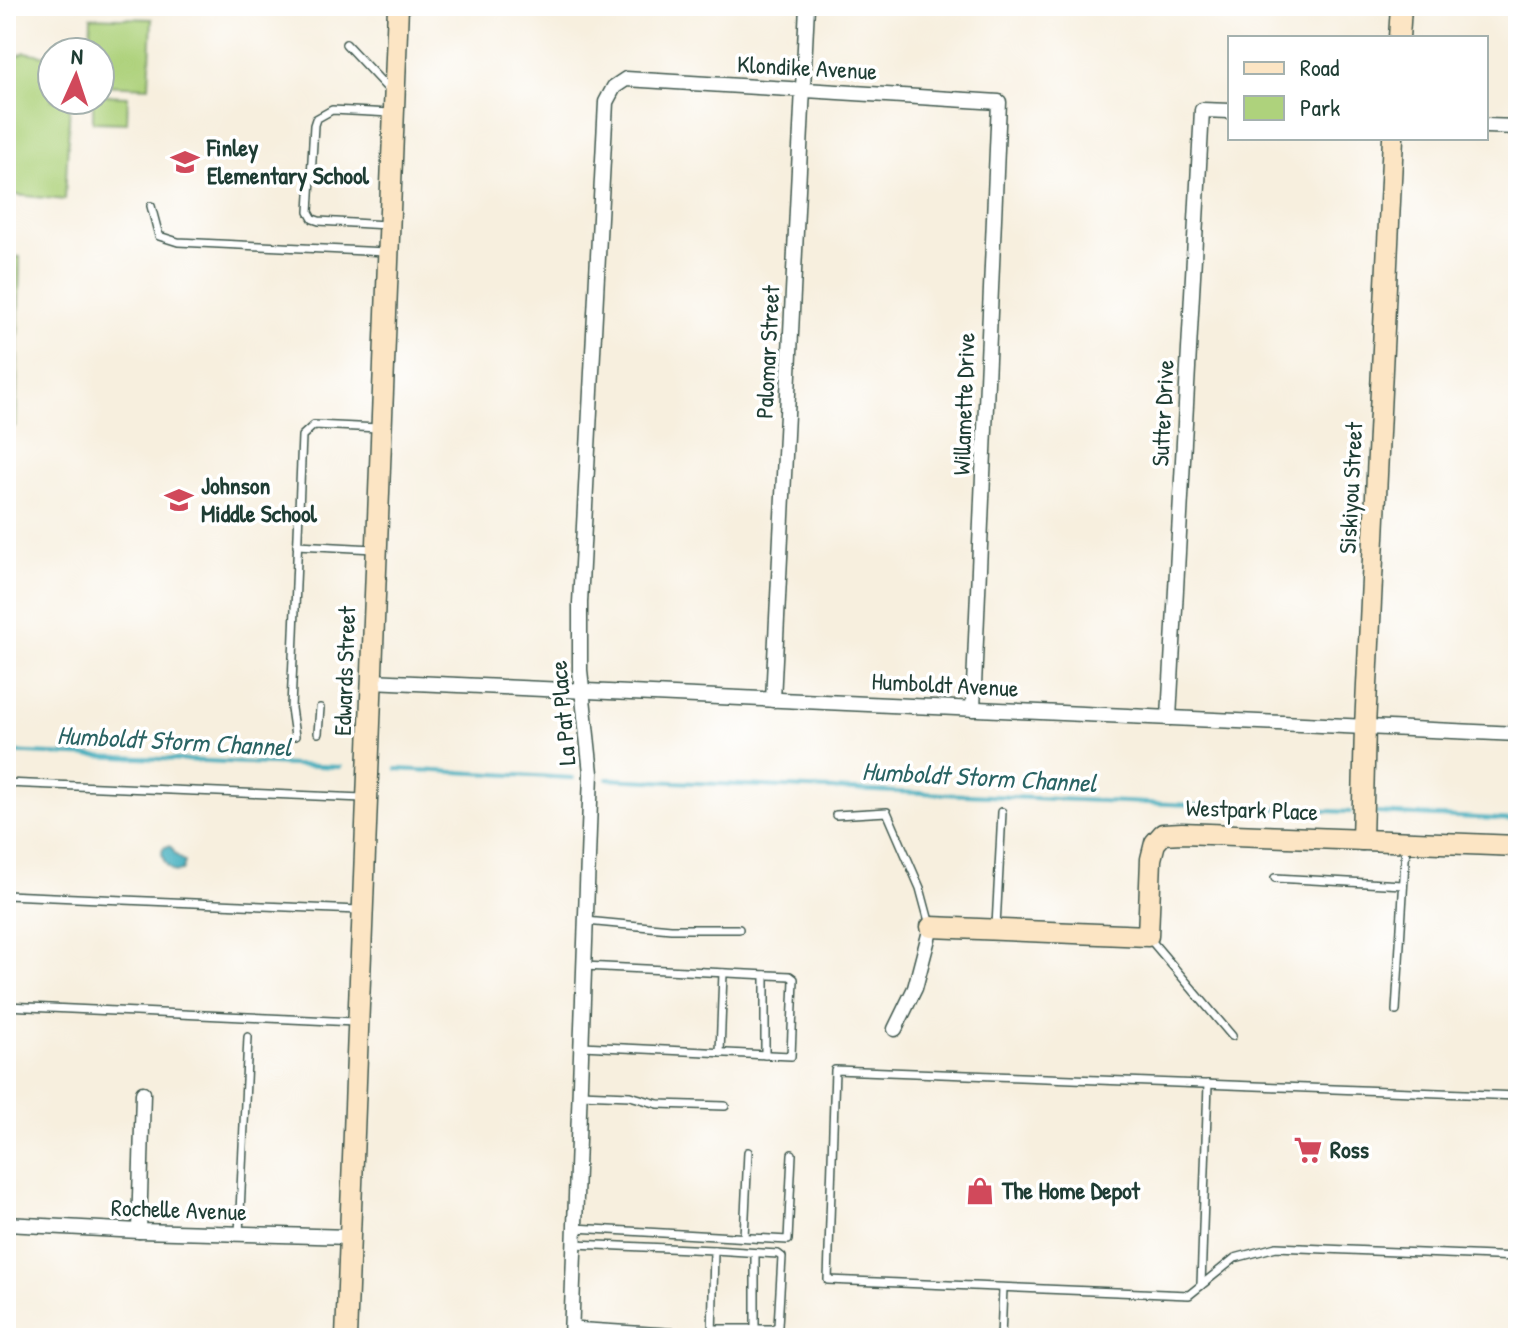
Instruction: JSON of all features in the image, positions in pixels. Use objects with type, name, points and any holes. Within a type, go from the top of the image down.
[{"type":"street","name":"Edwards Street","points":[[346,1338],[398,6]]},
{"type":"street","name":"Palomar Street","points":[[773,700],[807,6]]},
{"type":"street","points":[[1399,36],[1401,6]]},
{"type":"street","name":"Klondike Avenue","points":[[614,87],[626,79],[999,102]]},
{"type":"street","name":"La Pat Place","points":[[571,1332],[591,778],[579,659],[580,603],[606,102],[614,87]]},
{"type":"street","name":"Willamette Drive","points":[[973,709],[999,102]]},
{"type":"street","name":"Sutter Drive","points":[[1169,718],[1202,110],[1228,111]]},
{"type":"street","points":[[1488,126],[1518,127]]},
{"type":"street","name":"Siskiyou Street","points":[[1362,823],[1393,140]]},
{"type":"street","name":"Humboldt Avenue","points":[[371,681],[1518,734]]},
{"type":"street","name":"Westpark Place","points":[[1148,936],[1151,859],[1155,843],[1163,834],[1362,823],[1406,842],[1518,846]]},
{"type":"street","points":[[895,1029],[915,988],[931,927],[1148,936]]},
{"type":"street","points":[[139,1231],[143,1093]]},
{"type":"street","name":"Rochelle Avenue","points":[[6,1224],[350,1237]]},
{"type":"lane","points":[[346,44],[394,104]]},
{"type":"lane","points":[[388,225],[319,221],[313,219],[309,212],[316,119],[332,110],[394,104]]},
{"type":"lane","points":[[151,206],[159,236],[178,242],[388,252]]},
{"type":"lane","points":[[295,736],[291,708],[302,436],[314,425],[381,428]]},
{"type":"lane","points":[[297,545],[376,549]]},
{"type":"lane","points":[[318,733],[320,708]]},
{"type":"lane","points":[[6,783],[366,798]]},
{"type":"lane","points":[[836,815],[887,812],[920,888],[931,927]]},
{"type":"lane","points":[[996,930],[1002,812]]},
{"type":"lane","points":[[1396,1011],[1406,842]]},
{"type":"lane","points":[[1275,878],[1403,885]]},
{"type":"lane","points":[[6,895],[362,911]]},
{"type":"lane","points":[[586,921],[671,929],[739,929]]},
{"type":"lane","points":[[1148,936],[1232,1036]]},
{"type":"lane","points":[[582,1046],[789,1056],[792,1054],[794,979],[790,976],[584,966]]},
{"type":"lane","points":[[720,1053],[723,973]]},
{"type":"lane","points":[[765,975],[765,1055]]},
{"type":"lane","points":[[6,1006],[357,1022]]},
{"type":"lane","points":[[239,1234],[248,1037]]},
{"type":"lane","points":[[1518,1096],[835,1070],[828,1280],[1189,1295],[1235,1258],[1276,1247],[1518,1257]]},
{"type":"lane","points":[[1201,1285],[1208,1084]]},
{"type":"lane","points":[[580,1094],[630,1096],[658,1104],[725,1106]]},
{"type":"lane","points":[[744,1237],[748,1152]]},
{"type":"lane","points":[[575,1228],[788,1240],[792,1154]]},
{"type":"lane","points":[[574,1244],[714,1250],[778,1254],[782,1257],[778,1325],[773,1329],[712,1335]]},
{"type":"lane","points":[[712,1335],[714,1250]]},
{"type":"lane","points":[[755,1253],[755,1329]]},
{"type":"lane","points":[[1001,1338],[1003,1288]]},
{"type":"lane","points":[[571,1332],[697,1334],[723,1338]]},
{"type":"lane","points":[[6,1336],[57,1338]]},
{"type":"green space","points":[[91,17],[152,19],[149,87],[116,86],[116,36],[90,36]]},
{"type":"green space","points":[[25,52],[36,54],[36,116],[69,116],[65,200],[6,194],[6,62]]},
{"type":"green space","points":[[116,96],[128,96],[127,123],[93,122],[93,116],[116,116]]},
{"type":"green space","points":[[6,256],[20,257],[16,426],[6,427]]},
{"type":"water","points":[[168,846],[185,862],[182,871],[174,872],[164,861],[163,848]]},
{"type":"waterway","name":"Humboldt Storm Channel","points":[[6,752],[340,767]]},
{"type":"waterway","points":[[397,769],[573,778]]},
{"type":"waterway","name":"Humboldt Storm Channel","points":[[607,779],[1350,812]]},
{"type":"waterway","name":"Humboldt Storm Channel","points":[[1376,813],[1518,820]]},
{"type":"place","name":"Finley Elementary School","points":[[185,162]]},
{"type":"place","name":"Johnson Middle School","points":[[179,500]]},
{"type":"place","name":"Ross","points":[[1308,1150]]},
{"type":"place","name":"The Home Depot","points":[[980,1191]]}]
